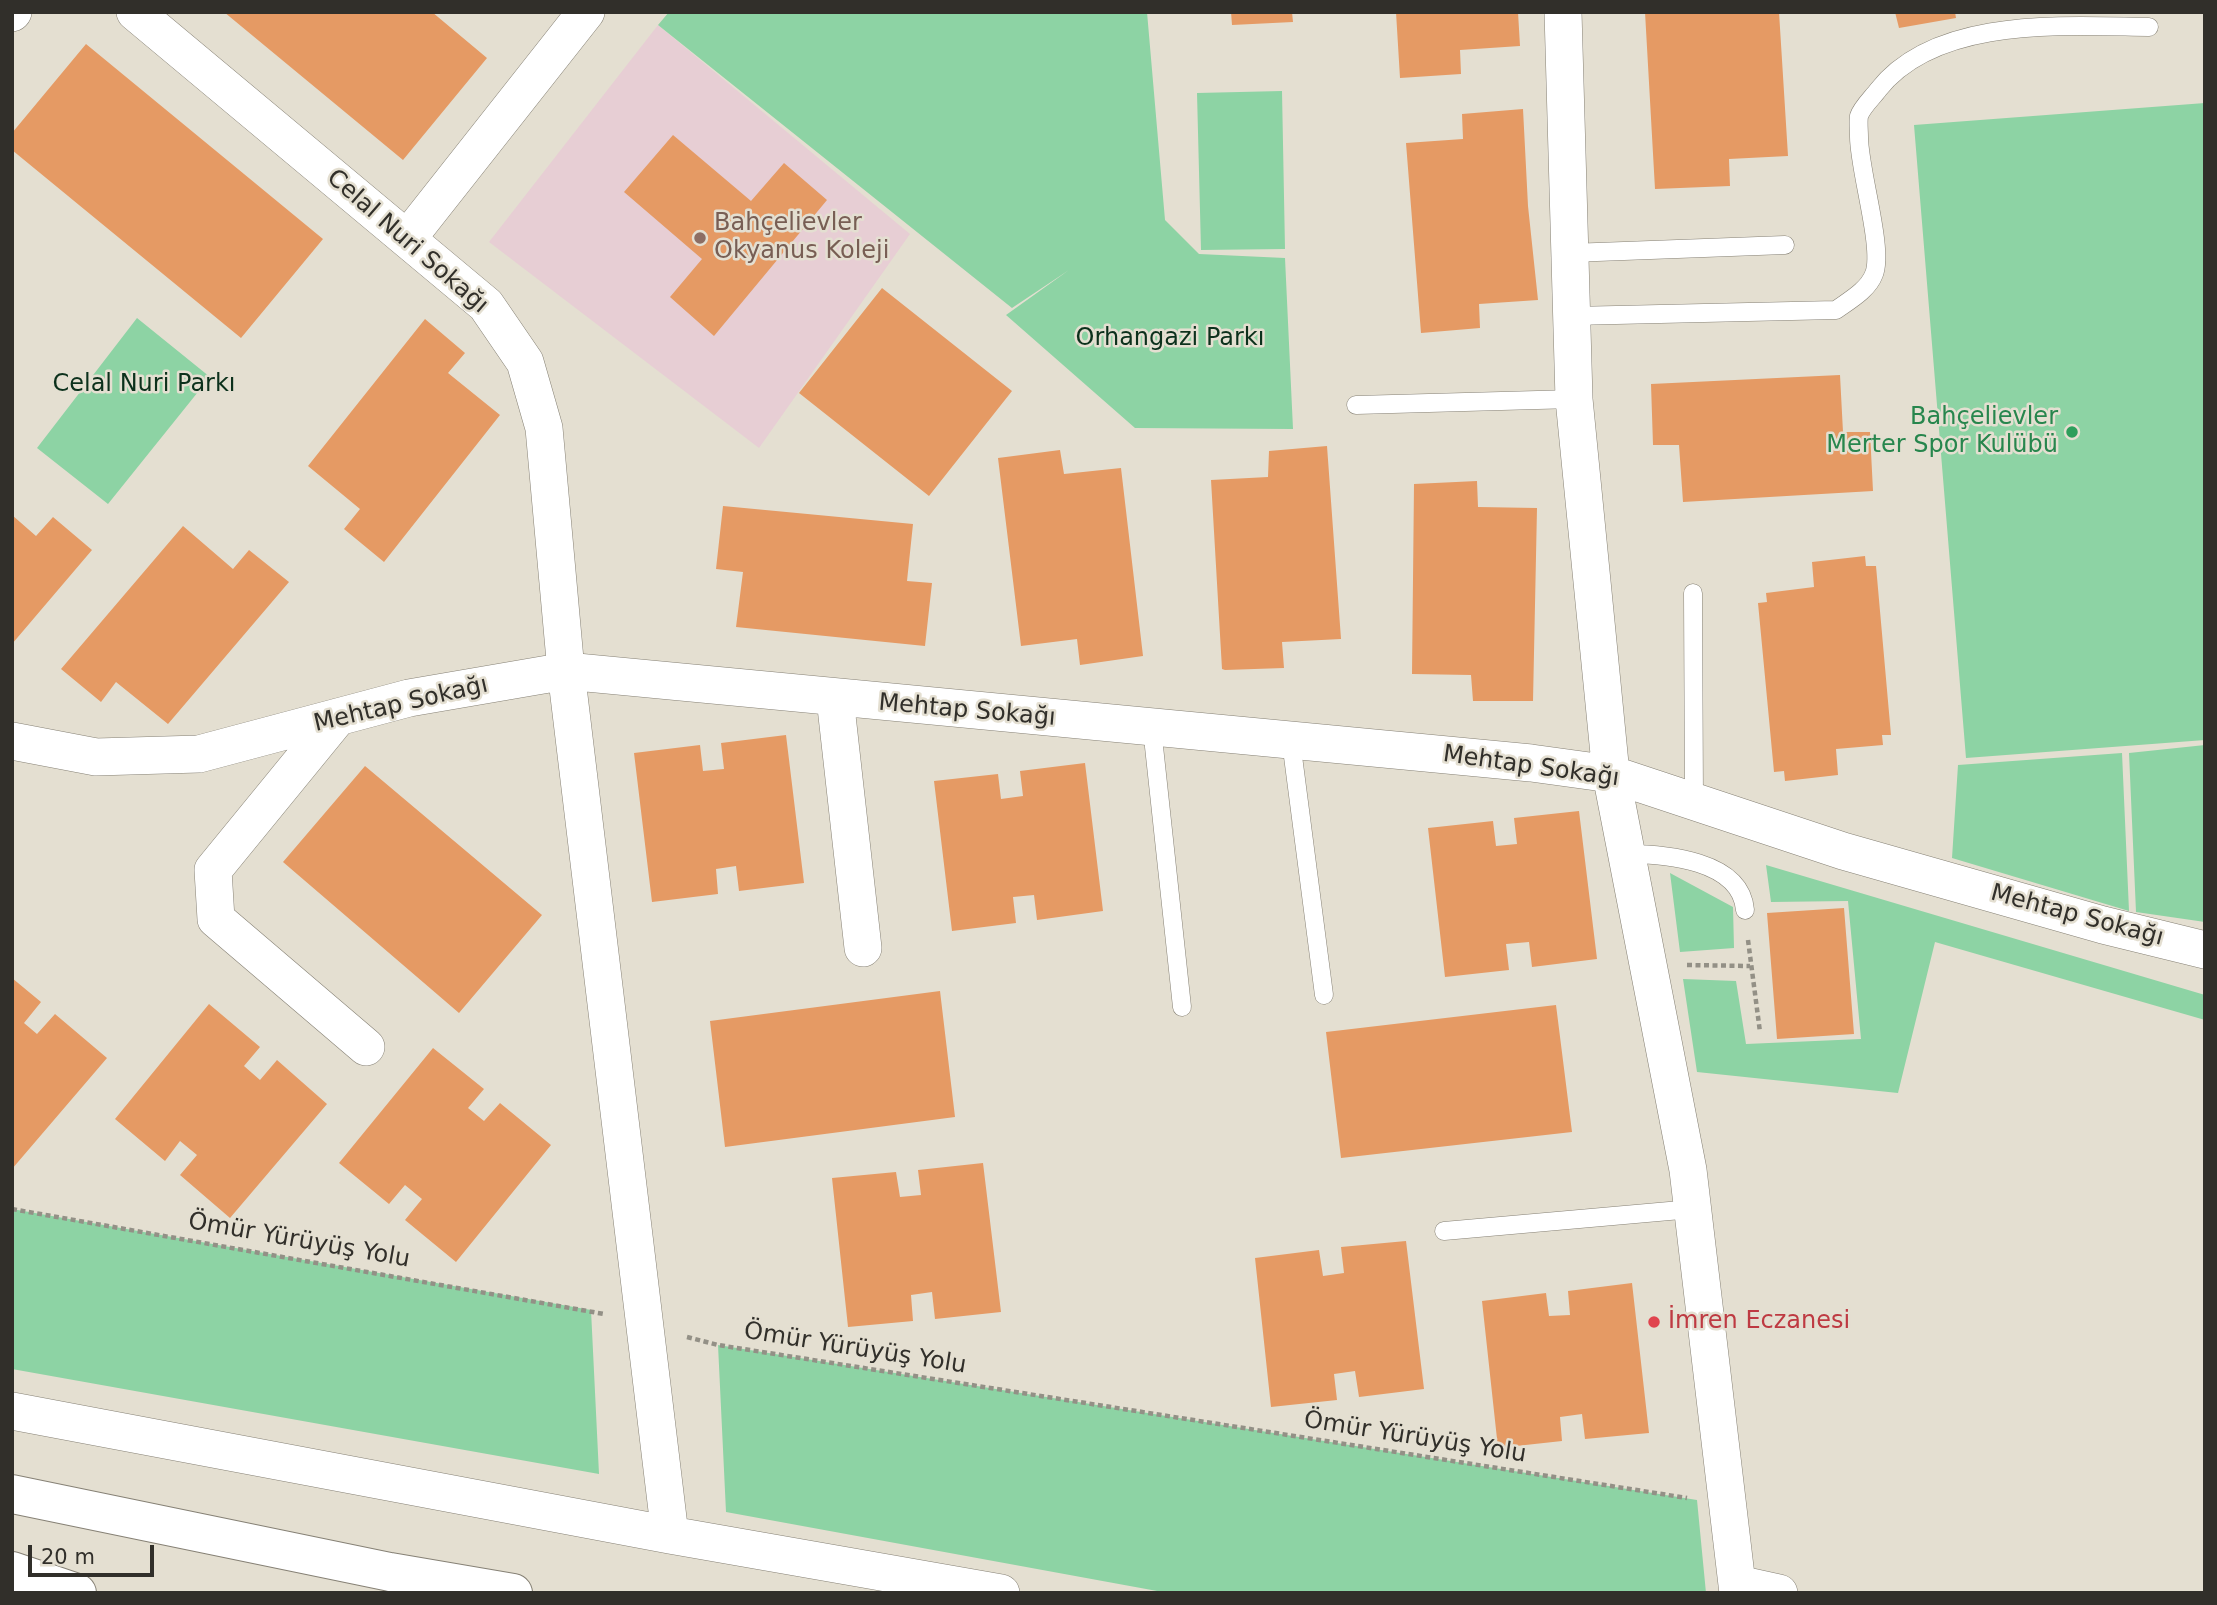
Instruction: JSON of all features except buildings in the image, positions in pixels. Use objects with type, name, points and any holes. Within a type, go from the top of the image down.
[{"type":"main road","points":[[12,1494],[390,1572],[513,1593]]},
{"type":"main road","points":[[12,1571],[76,1593]]},
{"type":"main road","points":[[12,1581],[76,1593]]},
{"type":"street","name":"Celal Nuri Sokağı","points":[[135,12],[486,305],[525,362],[544,428],[566,671],[670,1535]]},
{"type":"street","points":[[407,239],[586,12]]},
{"type":"street","points":[[1563,12],[1574,399],[1611,774],[1688,1170],[1738,1588],[1779,1593]]},
{"type":"street","name":"Mehtap Sokağı","points":[[12,741],[96,757],[198,754],[409,698],[566,671],[1611,774],[1843,851],[2103,925],[2205,950]]},
{"type":"street","points":[[835,698],[863,948]]},
{"type":"street","points":[[338,717],[213,870],[216,919],[366,1046]]},
{"type":"street","points":[[12,1410],[670,1535],[1001,1593]]},
{"type":"lane","points":[[1572,316],[1836,310],[1865,288],[1875,273],[1876,251],[1859,159],[1859,115],[1888,78],[1913,58],[1990,33],[2033,26],[2148,27]]},
{"type":"lane","points":[[1570,253],[1786,245]]},
{"type":"lane","points":[[1356,405],[1574,399]]},
{"type":"lane","points":[[1693,593],[1694,803]]},
{"type":"lane","points":[[1152,728],[1182,1007]]},
{"type":"lane","points":[[1291,741],[1324,996]]},
{"type":"lane","points":[[1626,855],[1667,854],[1719,872],[1736,884],[1744,896],[1745,910]]},
{"type":"lane","points":[[1444,1231],[1692,1209]]},
{"type":"path","points":[[1745,910],[1760,1032]]},
{"type":"path","points":[[1648,965],[1750,966]]},
{"type":"path","name":"Ömür Yürüyüş Yolu","points":[[12,1209],[591,1310],[718,1345],[1697,1500]]},
{"type":"shaded area","name":"Bahçelievler Okyanus Koleji","points":[[658,25],[910,234],[759,448],[489,242]]},
{"type":"green space","name":"Orhangazi Parkı","points":[[669,12],[1147,12],[1165,220],[1199,254],[1285,258],[1293,429],[1135,428],[1006,315],[1069,270],[1012,308],[658,25]]},
{"type":"green space","points":[[1282,91],[1285,249],[1201,250],[1197,93]]},
{"type":"green space","name":"Bahçelievler Merter Spor Kulübü","points":[[2205,103],[2205,740],[1966,758],[1914,125]]},
{"type":"green space","name":"Celal Nuri Parkı","points":[[137,318],[210,377],[108,504],[37,448]]},
{"type":"green space","points":[[2205,745],[2205,922],[2136,912],[2129,753]]},
{"type":"green space","points":[[2122,753],[2129,911],[1952,858],[1958,765]]},
{"type":"green space","points":[[1766,865],[2205,995],[2205,1020],[1935,942],[1898,1093],[1697,1072],[1683,979],[1736,981],[1746,1044],[1861,1039],[1848,901],[1771,902]]},
{"type":"green space","points":[[1670,873],[1733,907],[1734,948],[1680,952]]},
{"type":"green space","points":[[12,1209],[591,1310],[599,1474],[12,1369]]},
{"type":"green space","points":[[718,1345],[1697,1500],[1706,1593],[1168,1593],[726,1512]]},
{"type":"place","name":"Bahçelievler Okyanus Koleji","points":[[700,238]]},
{"type":"place","name":"Bahçelievler Merter Spor Kulübü","points":[[2072,432]]},
{"type":"place","name":"İmren Eczanesi","points":[[1654,1322]]}]
